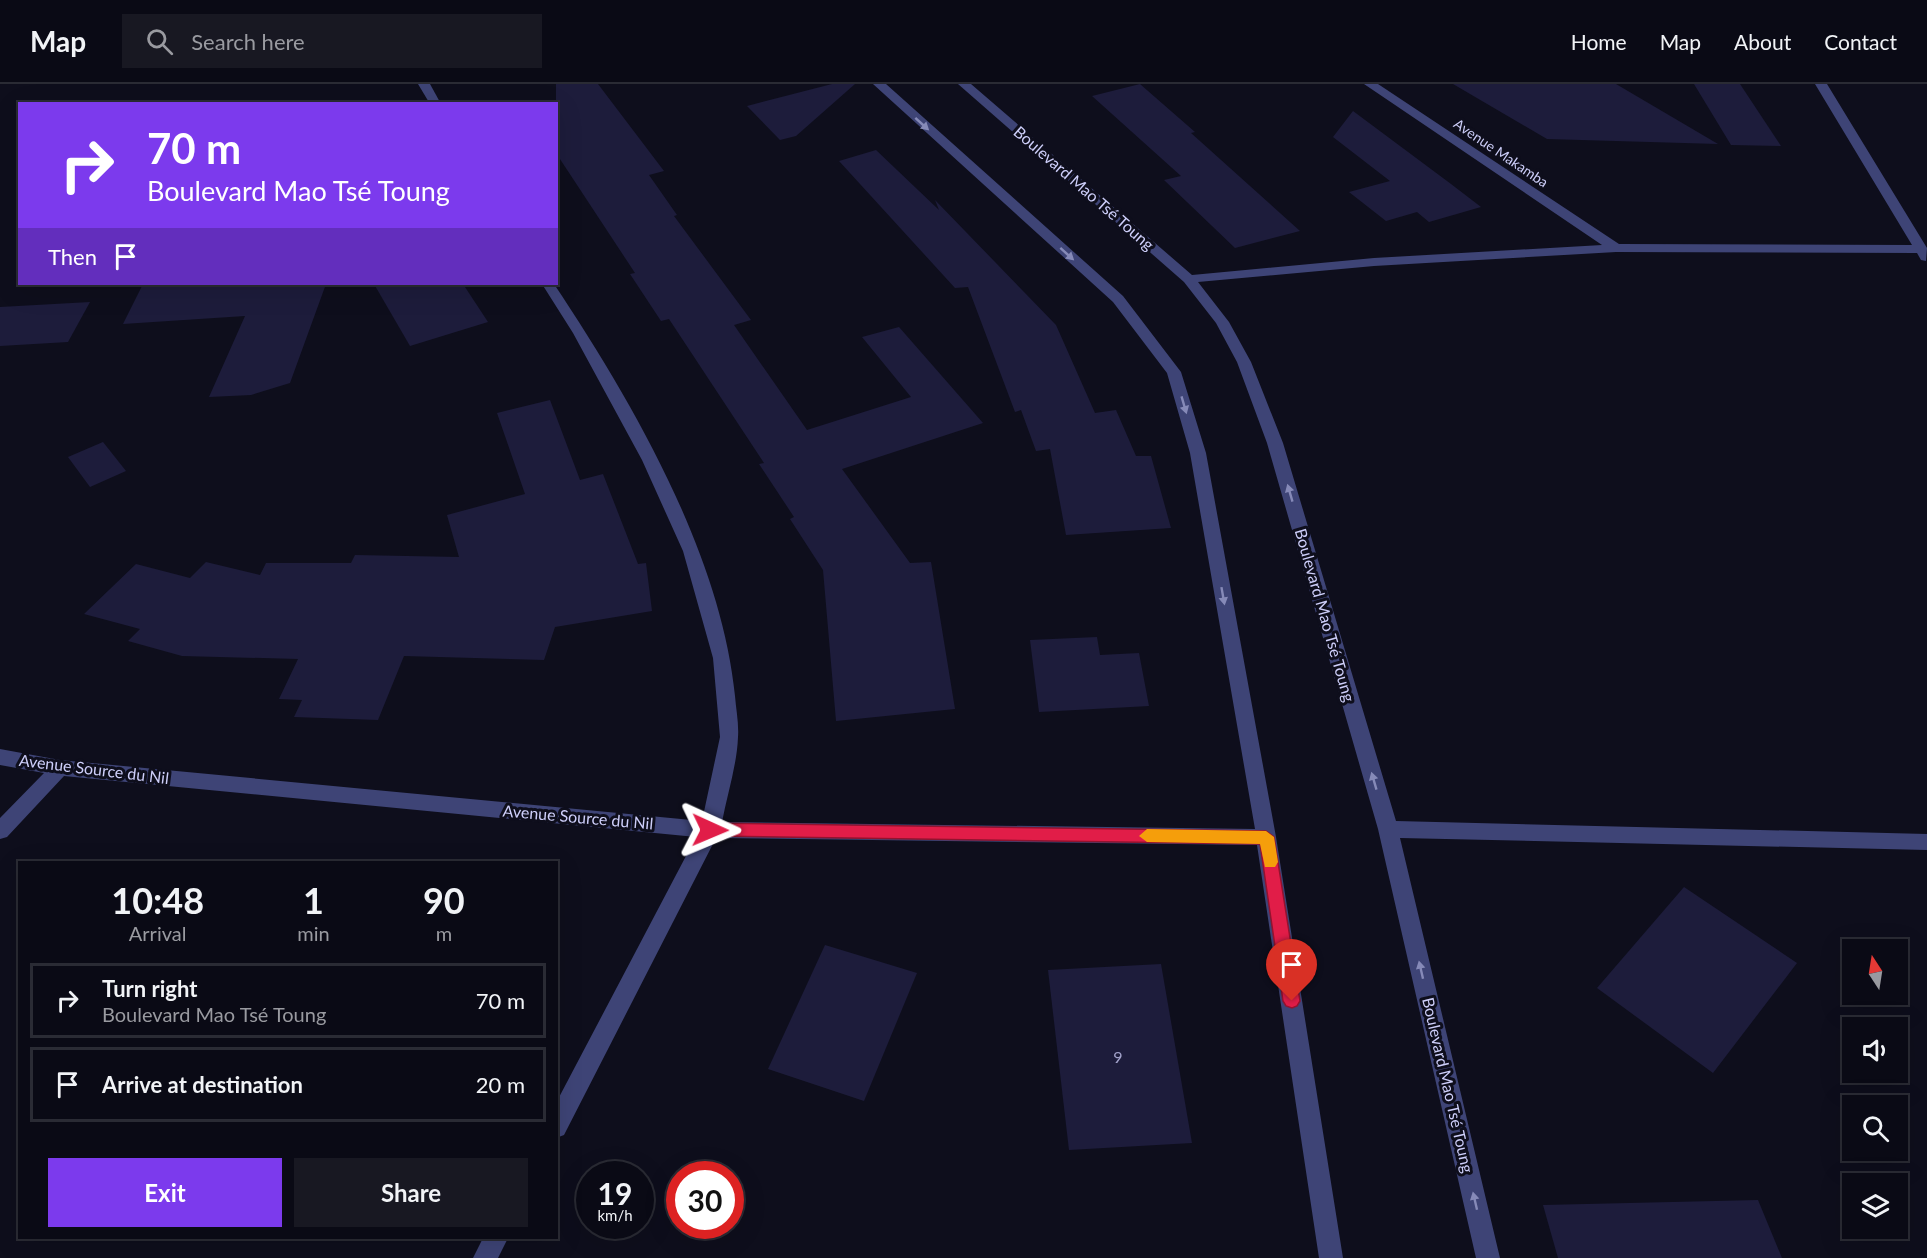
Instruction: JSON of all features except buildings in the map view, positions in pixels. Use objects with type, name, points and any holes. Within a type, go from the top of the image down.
[{"type":"street","points":[[424,84],[435,102]]},
{"type":"street","points":[[879,84],[1118,299],[1174,372],[1198,453],[1266,837],[1331,1258]]},
{"type":"street","name":"Boulevard Mao Tsé Toung","points":[[963,84],[1189,279],[1221,322],[1244,362],[1275,443],[1388,829],[1488,1258]]},
{"type":"street","name":"Avenue Makamba","points":[[1370,84],[1616,248]]},
{"type":"street","points":[[1820,85],[1924,254]]},
{"type":"street","points":[[1189,279],[1374,262],[1616,248],[1924,254]]},
{"type":"street","points":[[549,285],[580,333],[650,460],[691,551],[722,658],[729,737],[710,830],[558,1123]]},
{"type":"street","name":"Avenue Source du Nil","points":[[0,756],[60,768],[710,830],[1266,837]]},
{"type":"street","points":[[0,831],[60,768]]},
{"type":"street","points":[[1388,829],[1927,842]]},
{"type":"street","points":[[484,1258],[495,1239]]},
{"type":"slow traffic","points":[[1147,836],[1266,837],[1270,862]]},
{"type":"route","points":[[710,830],[1266,837],[1292,1001]]}]
